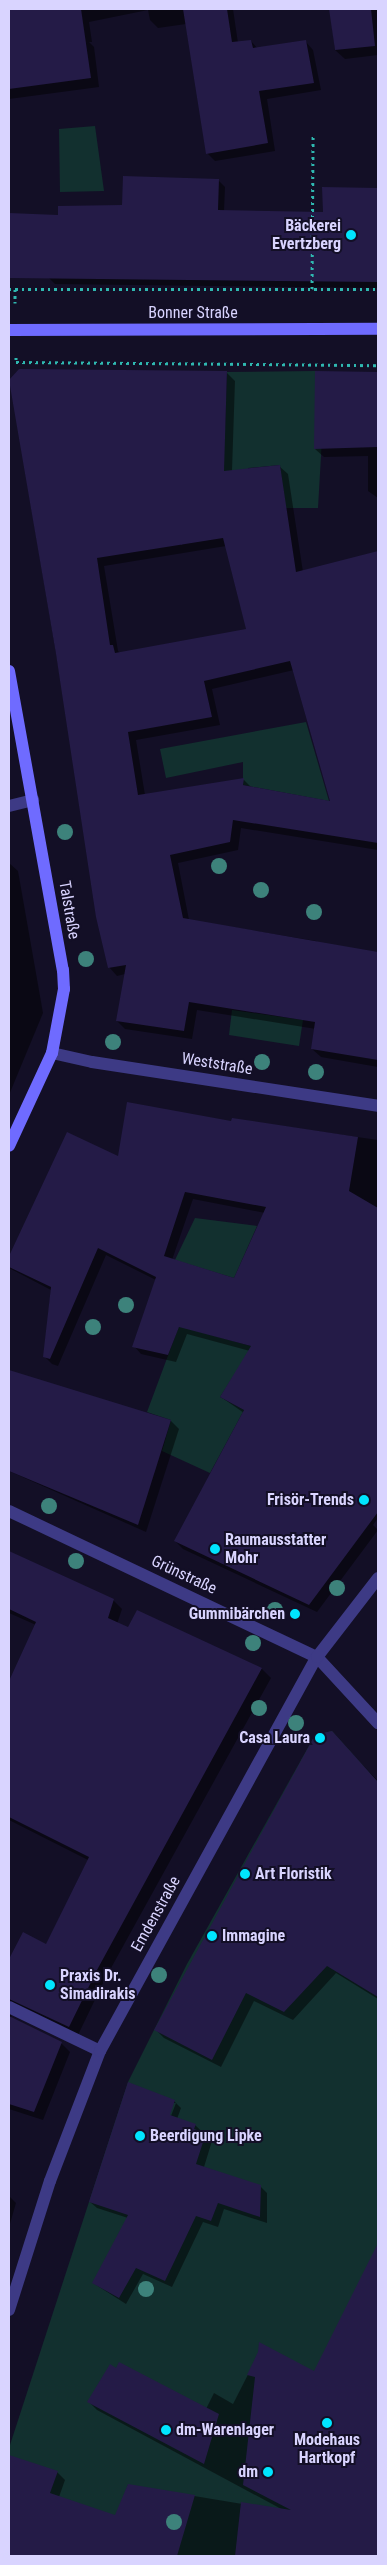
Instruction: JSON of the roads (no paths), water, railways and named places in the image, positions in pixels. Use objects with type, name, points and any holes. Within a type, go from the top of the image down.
[{"type":"main road","name":"Bonner Straße","points":[[9,330],[378,329]]},
{"type":"main road","name":"Talstraße","points":[[9,671],[63,970],[62,1008],[52,1053],[9,1146]]},
{"type":"street","points":[[9,806],[33,800]]},
{"type":"street","name":"Weststraße","points":[[52,1053],[92,1062],[378,1106]]},
{"type":"street","name":"Grünstraße","points":[[9,1511],[318,1657],[378,1723]]},
{"type":"street","name":"Emdenstraße","points":[[9,2310],[50,2181],[100,2051],[318,1657],[378,1578]]},
{"type":"street","points":[[9,2007],[100,2051]]},
{"type":"place","name":"Bäckerei Evertzberg","points":[[351,235]]},
{"type":"place","name":"Frisör-Trends","points":[[364,1500]]},
{"type":"place","name":"Raumausstatter Mohr","points":[[215,1549]]},
{"type":"place","name":"Gummibärchen","points":[[295,1614]]},
{"type":"place","name":"Casa Laura","points":[[320,1738]]},
{"type":"place","name":"Art Floristik","points":[[245,1874]]},
{"type":"place","name":"Immagine","points":[[212,1936]]},
{"type":"place","name":"Praxis Dr. Simadirakis","points":[[50,1985]]},
{"type":"place","name":"Beerdigung Lipke","points":[[140,2136]]},
{"type":"place","name":"Modehaus Hartkopf","points":[[327,2423]]},
{"type":"place","name":"dm-Warenlager","points":[[166,2430]]},
{"type":"place","name":"dm","points":[[268,2472]]}]
